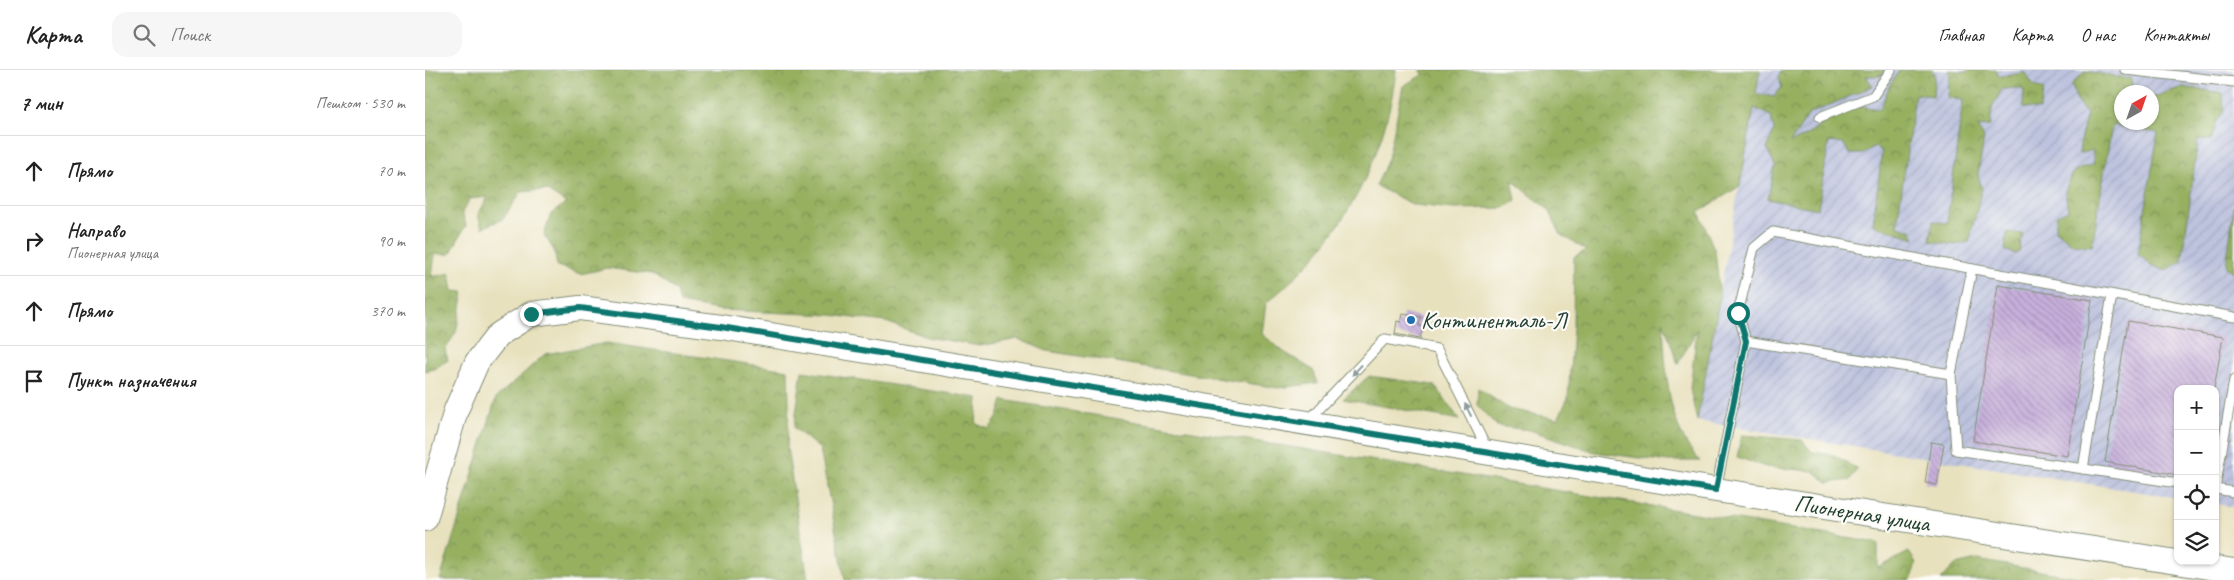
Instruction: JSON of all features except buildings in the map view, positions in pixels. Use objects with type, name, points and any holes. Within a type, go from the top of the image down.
[{"type":"main road","name":"Пионерная улица","points":[[425,519],[456,410],[477,362],[498,335],[531,314],[580,308],[730,329],[1490,454],[2234,571]]},
{"type":"lane","points":[[1820,117],[1873,96],[1891,70]]},
{"type":"lane","points":[[2125,70],[2234,82]]},
{"type":"lane","points":[[1716,490],[1746,341],[1738,313],[1754,248],[1773,232],[2234,317]]},
{"type":"lane","points":[[1972,269],[1951,374],[1956,450],[2174,482]]},
{"type":"lane","points":[[2083,469],[2112,295]]},
{"type":"lane","points":[[1307,423],[1385,339],[1437,349],[1490,454]]},
{"type":"lane","points":[[1746,341],[1951,374]]},
{"type":"lane","points":[[2217,475],[2234,380]]},
{"type":"lane","points":[[2219,490],[2234,492]]},
{"type":"shaded area","points":[[1760,70],[2234,70],[2234,507],[2219,505],[2219,385],[2174,385],[2174,497],[1697,421]]},
{"type":"green space","points":[[425,70],[1396,70],[1390,104],[1381,137],[1369,169],[1354,200],[1316,255],[1266,303],[1262,334],[1284,352],[1313,370],[1318,383],[1278,388],[1047,351],[1018,339],[980,346],[927,337],[886,322],[831,315],[719,310],[679,303],[676,291],[652,274],[607,268],[581,274],[557,266],[554,250],[544,235],[551,214],[566,203],[546,190],[521,192],[503,219],[482,228],[478,215],[488,197],[470,199],[462,212],[466,225],[450,254],[435,254],[432,277],[450,273],[453,291],[464,292],[456,332],[445,350],[448,360],[434,369],[425,371]]},
{"type":"green space","points":[[1419,70],[1760,70],[1756,93],[1774,97],[1782,87],[1778,78],[1781,70],[1885,70],[1881,76],[1866,76],[1873,86],[1809,114],[1790,143],[1850,109],[1862,107],[1880,109],[1890,84],[1900,70],[1932,70],[1935,74],[1933,96],[1915,94],[1898,217],[1898,226],[1911,230],[1915,238],[1873,225],[1882,151],[1875,147],[1863,154],[1849,154],[1844,144],[1829,142],[1818,209],[1768,199],[1775,166],[1767,149],[1774,131],[1771,116],[1754,108],[1740,186],[1699,212],[1715,251],[1720,296],[1697,421],[1690,389],[1697,329],[1678,364],[1663,321],[1667,381],[1673,411],[1684,439],[1700,461],[1662,461],[1595,452],[1530,430],[1497,426],[1477,405],[1478,388],[1509,409],[1558,419],[1568,398],[1573,328],[1574,257],[1586,250],[1561,235],[1549,210],[1512,180],[1516,200],[1504,208],[1454,209],[1414,205],[1376,186],[1388,159],[1403,86],[1424,74]]},
{"type":"green space","points":[[1950,70],[1966,72],[1969,70],[1996,70],[1999,76],[2025,73],[2033,85],[2044,90],[2039,110],[2023,108],[2024,90],[2018,88],[2002,89],[1992,108],[1990,126],[1978,127],[1984,138],[1978,175],[1982,189],[1969,242],[1955,245],[1930,241],[1933,221],[1947,223],[1963,100],[1948,98]]},
{"type":"green space","points":[[2085,71],[2132,79],[2132,85],[2114,85],[2114,125],[2112,125],[2092,246],[2073,244],[2055,230],[2057,215],[2068,210],[2065,191],[2074,171],[2094,164],[2092,150],[2079,154],[2087,114],[2077,102],[2072,84]]},
{"type":"green space","points":[[2183,87],[2223,93],[2224,111],[2217,121],[2211,140],[2198,139],[2182,261],[2166,271],[2151,265],[2138,254],[2158,133],[2141,130],[2159,130],[2159,95]]},
{"type":"green space","points":[[2234,206],[2234,272],[2226,267]]},
{"type":"green space","points":[[2007,232],[2023,234],[2019,252],[2015,254],[2005,250]]},
{"type":"green space","points":[[607,343],[788,370],[787,448],[808,580],[440,580],[496,398],[545,354]]},
{"type":"green space","points":[[802,371],[978,398],[976,424],[989,429],[998,417],[1003,400],[1878,543],[1878,568],[1909,552],[1916,563],[1911,580],[845,580],[820,449],[794,428]]},
{"type":"green space","points":[[1369,376],[1434,385],[1460,420],[1343,399]]},
{"type":"green space","points":[[1742,435],[1802,440],[1812,452],[1834,455],[1857,469],[1850,480],[1828,483],[1814,471],[1766,467],[1737,457]]},
{"type":"green space","points":[[1977,560],[2093,580],[1941,580],[1955,565]]},
{"type":"place","name":"Континенталь-Л","points":[[1411,320]]},
{"type":"route","points":[[531,314],[580,308],[721,327],[1716,490],[1746,341],[1738,313]]}]
